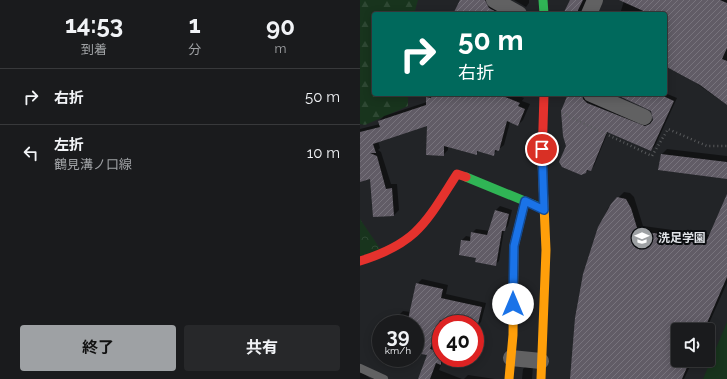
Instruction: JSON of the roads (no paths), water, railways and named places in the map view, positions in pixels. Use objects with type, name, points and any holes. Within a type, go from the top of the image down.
[{"type":"street","points":[[494,0],[515,12]]},
{"type":"street","points":[[543,0],[544,12]]},
{"type":"street","points":[[590,12],[595,0]]},
{"type":"street","points":[[541,379],[546,250],[542,161],[544,96]]},
{"type":"street","points":[[595,96],[644,117]]},
{"type":"street","points":[[360,261],[403,244],[417,232],[457,174],[544,210]]},
{"type":"street","points":[[509,379],[511,358],[514,246],[525,201]]},
{"type":"street","points":[[511,358],[541,360]]},
{"type":"lane","points":[[360,368],[384,379]]},
{"type":"place","name":"洗足学園","points":[[642,238]]}]
